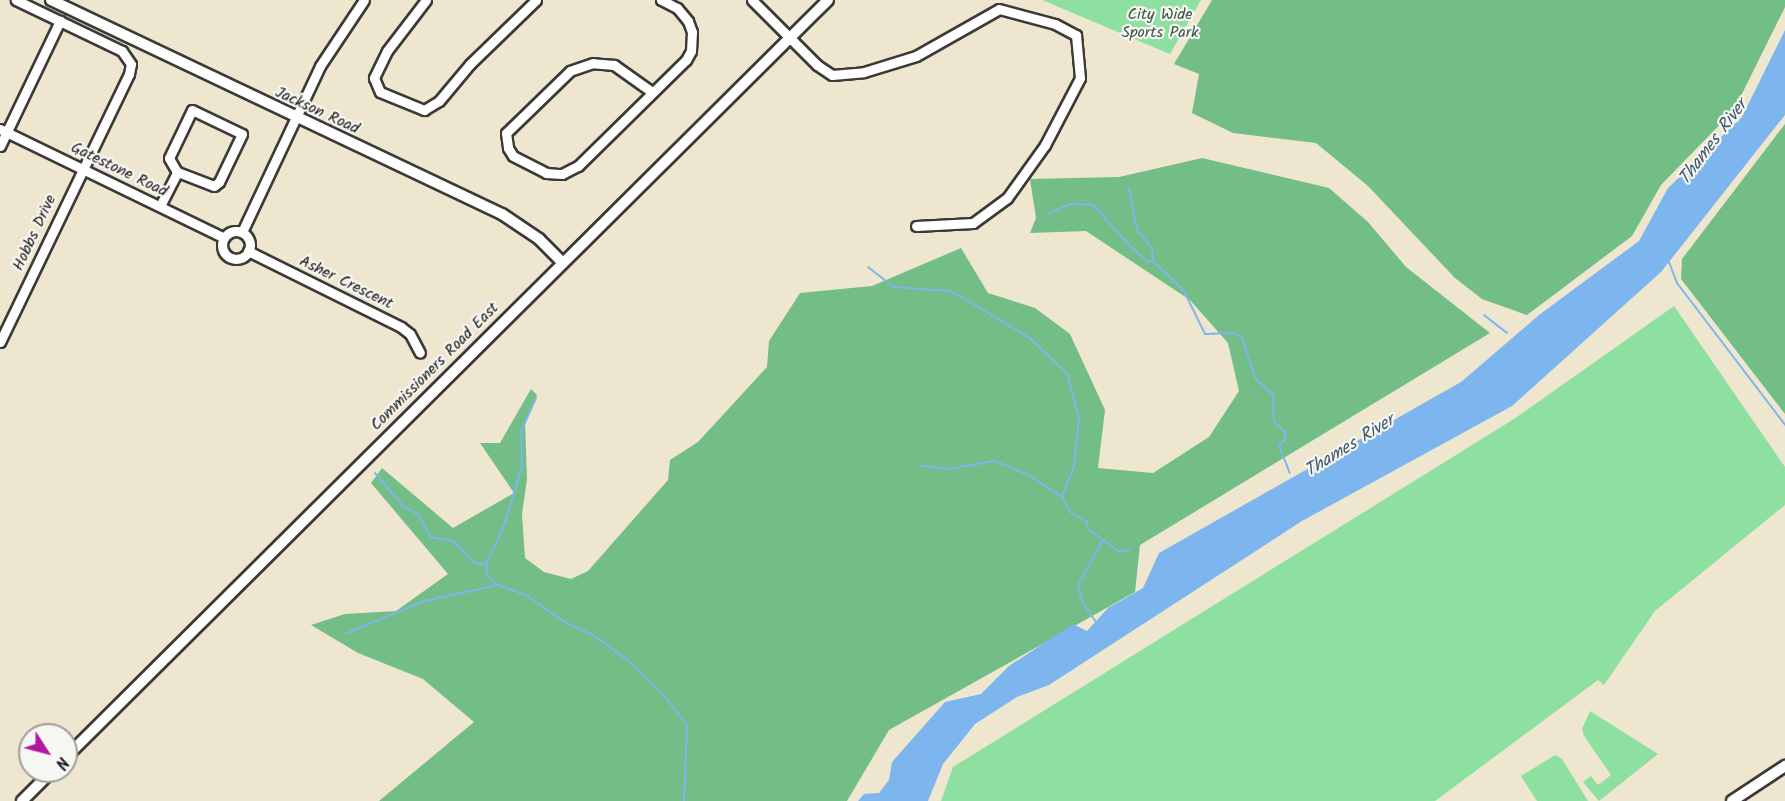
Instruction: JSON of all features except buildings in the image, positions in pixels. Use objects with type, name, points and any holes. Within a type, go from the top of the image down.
[{"type":"main road","name":"Jackson Road","points":[[51,0],[502,214],[539,239],[561,261]]},
{"type":"main road","name":"Commissioners Road East","points":[[78,745],[561,261],[828,0]]},
{"type":"main road","points":[[1732,801],[1785,766]]},
{"type":"main road","points":[[22,801],[40,783]]},
{"type":"street","points":[[0,146],[3,131],[60,21],[16,0]]},
{"type":"street","points":[[242,232],[320,66],[364,0]]},
{"type":"street","points":[[426,0],[387,51],[374,78],[380,92],[424,110],[439,101],[470,64],[536,0]]},
{"type":"street","points":[[652,92],[614,65],[593,63],[570,71],[506,133],[508,148],[513,156],[546,173],[562,174],[578,166],[652,92],[691,51],[692,32],[688,21],[677,8],[661,0]]},
{"type":"street","points":[[752,0],[832,75],[864,72],[916,56],[999,9],[1055,24],[1076,35],[1080,78],[1045,145],[1007,198],[973,224],[916,226]]},
{"type":"street","name":"Hobbs Drive","points":[[0,342],[129,75],[131,64],[122,51],[60,21]]},
{"type":"street","points":[[192,110],[242,134],[219,182],[214,186],[177,172],[169,158],[192,110]]},
{"type":"street","name":"Gatestone Road","points":[[3,131],[224,238]]},
{"type":"street","points":[[160,206],[177,172]]},
{"type":"street","points":[[234,231],[242,232],[249,240],[248,251],[242,257],[230,257],[223,249],[224,238],[234,231]]},
{"type":"street","name":"Asher Crescent","points":[[248,251],[401,327],[410,334],[420,353]]},
{"type":"green space","name":"City Wide Sports Park","points":[[1042,0],[1201,0],[1170,54]]},
{"type":"green space","points":[[1212,0],[1785,0],[1785,7],[1734,110],[1661,185],[1632,236],[1527,315],[1482,299],[1455,278],[1368,186],[1316,143],[1233,133],[1192,113],[1199,74],[1174,64]]},
{"type":"green space","points":[[1785,124],[1785,414],[1681,279],[1682,259]]},
{"type":"green space","points":[[1202,158],[1329,188],[1368,222],[1406,267],[1490,333],[1140,545],[1135,592],[889,730],[847,801],[379,801],[474,722],[423,679],[358,653],[311,625],[345,614],[396,611],[448,574],[371,483],[382,468],[453,528],[514,493],[480,443],[500,443],[531,389],[537,395],[525,421],[527,479],[522,514],[525,558],[544,572],[571,579],[588,571],[668,480],[670,460],[698,442],[767,367],[769,341],[800,293],[872,286],[961,248],[988,293],[1035,308],[1070,334],[1105,410],[1098,468],[1153,473],[1209,437],[1239,391],[1228,343],[1190,300],[1086,231],[1030,233],[1036,218],[1030,179],[1119,177]]},
{"type":"green space","points":[[1674,306],[1785,467],[1785,505],[1655,611],[1604,685],[1598,680],[1435,801],[941,801],[953,767],[1514,419]]},
{"type":"green space","points":[[1590,711],[1658,754],[1599,801],[1583,782],[1591,776],[1598,785],[1611,775],[1584,736],[1582,729]]},
{"type":"green space","points":[[1555,755],[1562,759],[1588,801],[1537,801],[1521,776]]},
{"type":"water","name":"Thames River","points":[[1785,30],[1785,115],[1661,272],[1512,406],[1302,521],[1049,685],[1017,697],[975,724],[943,764],[928,801],[858,801],[864,794],[879,793],[889,780],[892,762],[945,702],[981,694],[1009,666],[1073,624],[1087,631],[1108,608],[1143,588],[1159,553],[1461,382],[1539,315],[1639,241],[1668,188],[1742,117]]},
{"type":"waterway","points":[[1129,188],[1137,230],[1152,248],[1153,261],[1184,291],[1205,334],[1232,333],[1242,337],[1255,378],[1273,395],[1274,422],[1285,432],[1285,440],[1279,445],[1290,473]]},
{"type":"waterway","points":[[1049,214],[1069,204],[1093,205],[1128,244],[1148,262],[1153,261]]},
{"type":"waterway","points":[[1669,262],[1677,283],[1785,425]]},
{"type":"waterway","points":[[868,267],[894,287],[949,291],[965,299],[1031,339],[1067,374],[1079,418],[1074,466],[1062,497],[1070,512],[1087,522],[1088,529],[1118,551],[1130,550]]},
{"type":"waterway","points":[[1484,315],[1507,333]]},
{"type":"waterway","points":[[536,398],[521,431],[522,466],[505,523],[486,565],[488,576],[498,585],[526,595],[563,621],[593,635],[625,658],[661,692],[687,725],[684,801]]},
{"type":"waterway","points":[[921,466],[948,469],[995,461],[1030,476],[1062,497]]},
{"type":"waterway","points":[[375,473],[404,507],[418,514],[430,537],[453,541],[473,562],[486,565]]},
{"type":"waterway","points":[[1096,622],[1082,602],[1078,585],[1103,540]]},
{"type":"waterway","points":[[345,634],[424,601],[498,585]]}]
